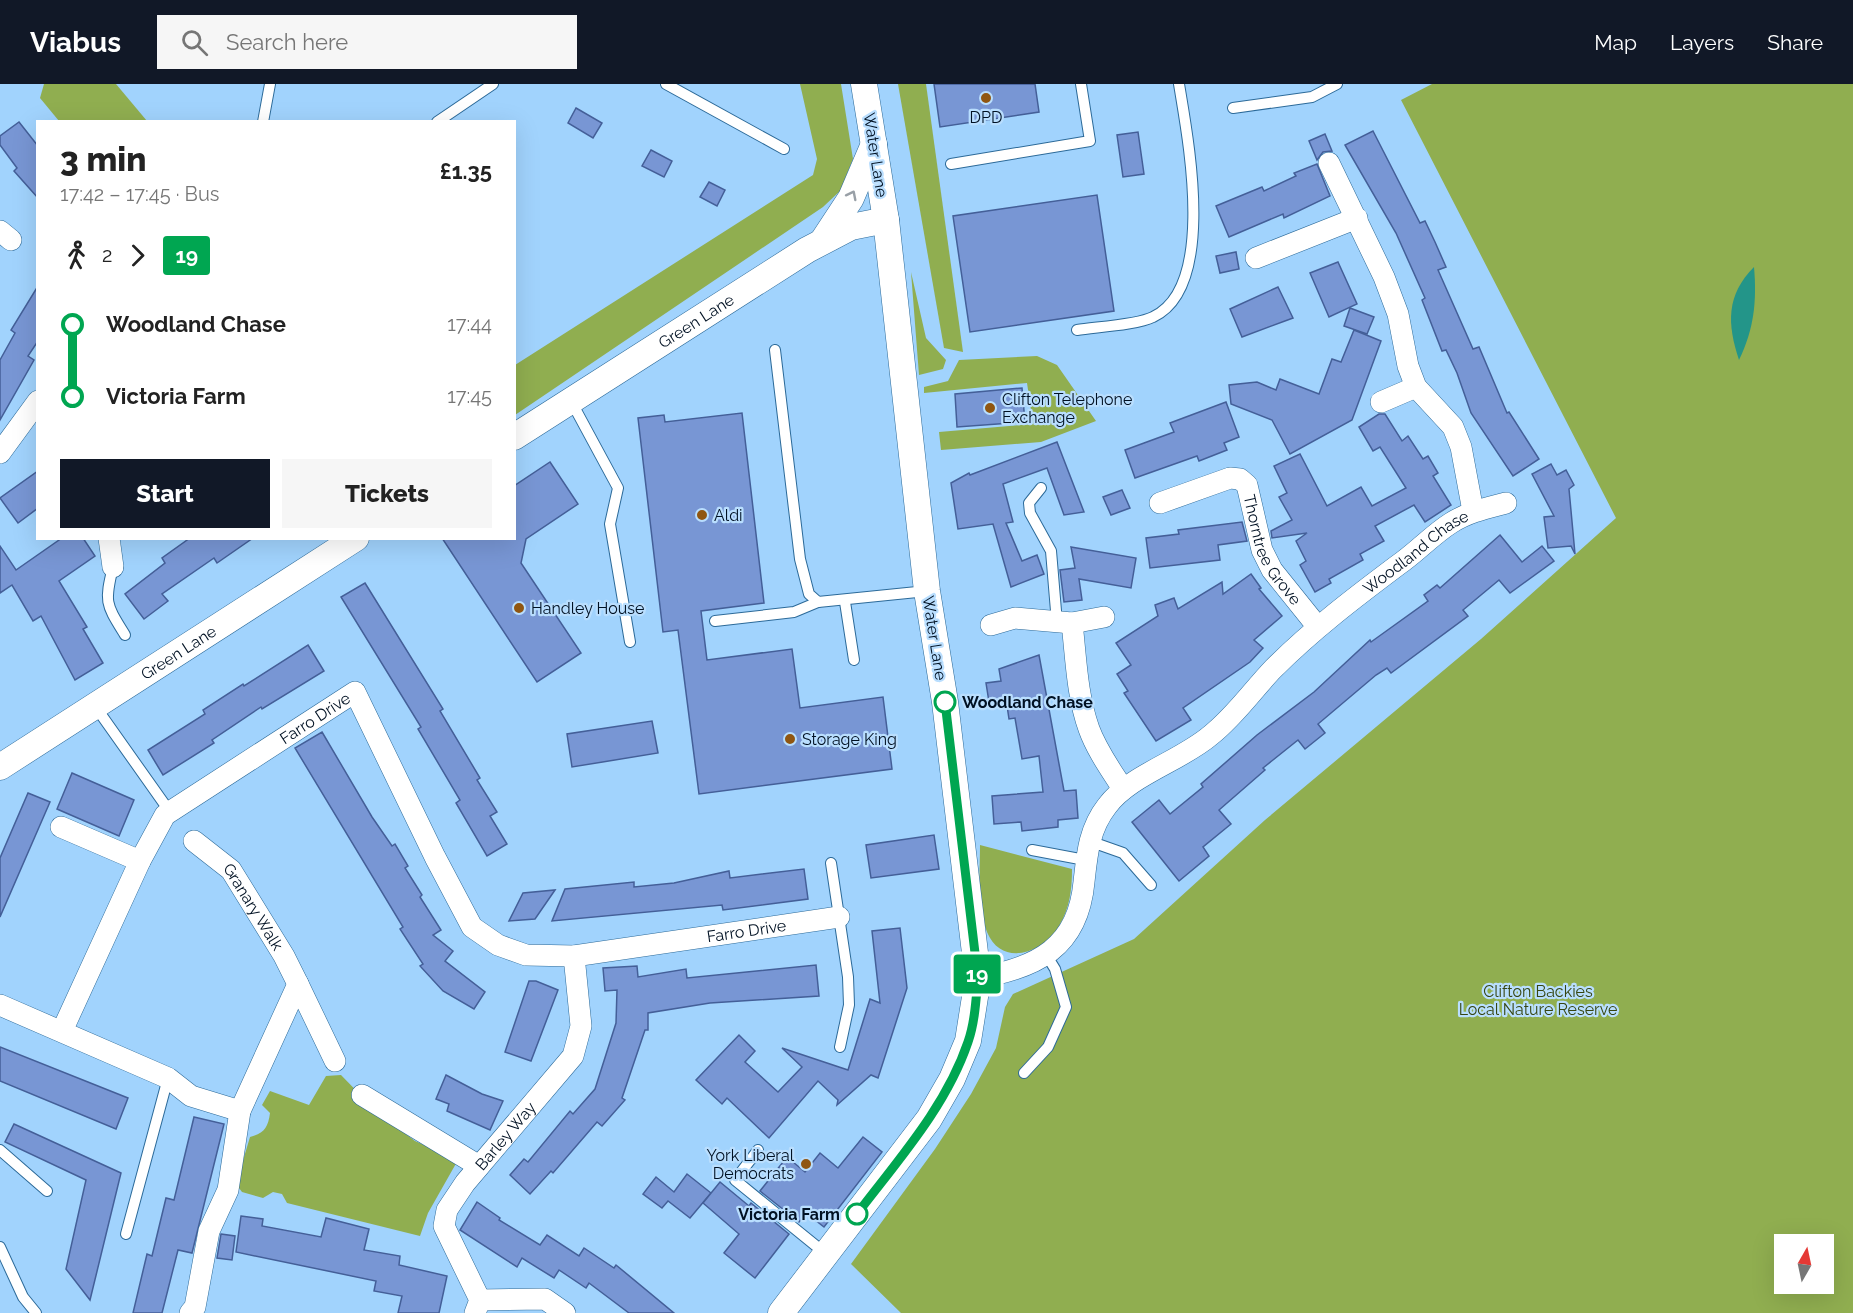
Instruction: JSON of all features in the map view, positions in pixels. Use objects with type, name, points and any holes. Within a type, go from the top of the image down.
[{"type":"street","name":"Water Lane","points":[[781,1313],[929,1119],[952,1079],[968,1041],[978,978],[945,702],[927,591],[886,220],[864,84]]},
{"type":"street","points":[[821,242],[851,198],[874,144]]},
{"type":"street","points":[[1329,163],[1384,277],[1398,314],[1408,366],[1416,387],[1453,427],[1461,447],[1473,512]]},
{"type":"street","points":[[1256,258],[1357,218]]},
{"type":"street","name":"Green Lane","points":[[516,436],[821,242],[852,227],[886,220]]},
{"type":"street","points":[[1381,402],[1416,387]]},
{"type":"street","points":[[0,453],[36,406]]},
{"type":"street","name":"Thorntree Grove","points":[[1160,503],[1230,478],[1240,479],[1247,485],[1262,550],[1272,570],[1317,626]]},
{"type":"street","name":"Woodland Chase","points":[[978,978],[1020,969],[1047,956],[1072,926],[1081,905],[1087,850],[1108,804],[1123,789],[1182,756],[1211,736],[1317,626],[1402,563],[1435,534],[1473,512],[1506,503]]},
{"type":"street","points":[[109,540],[113,567]]},
{"type":"street","name":"Green Lane","points":[[0,767],[353,540]]},
{"type":"street","points":[[991,625],[1015,618],[1029,617],[1065,623],[1104,617]]},
{"type":"street","points":[[1065,623],[1089,729],[1099,751],[1123,789]]},
{"type":"street","name":"Farro Drive","points":[[62,1031],[140,861],[165,815],[355,692],[435,857],[472,927],[498,945],[526,955],[574,956],[839,917]]},
{"type":"street","points":[[61,826],[140,861]]},
{"type":"street","name":"Granary Walk","points":[[194,841],[231,870],[284,956],[335,1061]]},
{"type":"street","name":"Barley Way","points":[[478,1306],[444,1227],[447,1210],[478,1166],[573,1056],[581,1026],[574,956]]},
{"type":"street","points":[[192,1310],[209,1231],[228,1190],[240,1111],[298,984]]},
{"type":"street","points":[[0,1005],[168,1078],[191,1096],[240,1111]]},
{"type":"street","points":[[362,1095],[478,1166]]},
{"type":"street","points":[[478,1306],[544,1299],[565,1313]]},
{"type":"lane","points":[[262,120],[270,84]]},
{"type":"lane","points":[[440,120],[493,84]]},
{"type":"lane","points":[[666,84],[784,149]]},
{"type":"lane","points":[[951,164],[1090,141],[1081,84]]},
{"type":"lane","points":[[1077,330],[1152,318],[1175,300],[1189,266],[1193,202],[1189,148],[1179,84]]},
{"type":"lane","points":[[1233,108],[1312,98],[1337,84]]},
{"type":"lane","points":[[775,350],[800,559],[809,594],[818,602]]},
{"type":"lane","points":[[571,401],[618,488],[610,524],[630,642]]},
{"type":"lane","points":[[1041,488],[1029,503],[1030,513],[1051,551],[1065,623]]},
{"type":"lane","points":[[113,567],[107,592],[107,606],[125,635]]},
{"type":"lane","points":[[715,621],[794,612],[818,602],[845,602],[927,591]]},
{"type":"lane","points":[[845,602],[854,660]]},
{"type":"lane","points":[[95,706],[170,812]]},
{"type":"lane","points":[[1032,850],[1087,850],[1123,854],[1151,885]]},
{"type":"lane","points":[[831,863],[848,977],[849,1005],[840,1047]]},
{"type":"lane","points":[[1024,1072],[1048,1047],[1066,1007],[1055,969],[1047,956]]},
{"type":"lane","points":[[126,1234],[168,1078]]},
{"type":"lane","points":[[0,1150],[48,1191]]},
{"type":"lane","points":[[758,1150],[735,1180],[826,1254]]},
{"type":"lane","points":[[0,1247],[23,1297],[36,1313]]},
{"type":"green space","points":[[44,84],[116,84],[146,120],[58,120],[40,98]]},
{"type":"green space","points":[[800,84],[841,84],[853,159],[840,191],[823,207],[516,414],[516,364],[813,175],[817,159]]},
{"type":"green space","points":[[898,84],[926,84],[963,352],[944,348]]},
{"type":"green space","name":"Clifton Backies Local Nature Reserve","points":[[1432,84],[1853,84],[1853,1313],[901,1313],[851,1264],[935,1149],[971,1094],[996,1048],[1005,1007],[1013,994],[1134,939],[1265,820],[1481,639],[1616,518],[1401,100]]},
{"type":"green space","points":[[911,272],[926,338],[946,360],[943,369],[919,375]]},
{"type":"green space","points":[[1037,356],[1057,365],[1096,421],[1041,442],[941,450],[939,432],[1033,424],[1027,383],[924,393],[924,387],[948,381],[959,360]]},
{"type":"green space","points":[[980,845],[1072,869],[1070,898],[1063,919],[1052,935],[1033,949],[1023,953],[1002,950],[987,932],[980,900]]},
{"type":"green space","points":[[341,1075],[377,1112],[415,1141],[458,1160],[428,1213],[420,1236],[287,1203],[282,1194],[273,1192],[263,1198],[242,1192],[236,1184],[250,1137],[262,1132],[268,1123],[270,1113],[262,1105],[270,1091],[309,1105],[326,1076]]},
{"type":"shaded area","points":[[1754,267],[1753,315],[1739,360],[1732,334],[1732,310],[1738,288]]},
{"type":"building","name":"DPD","points":[[934,84],[1035,84],[1039,112],[940,127]]},
{"type":"building","points":[[576,108],[602,123],[593,138],[568,123]]},
{"type":"building","points":[[19,122],[36,143],[36,196],[14,171],[17,168],[0,145],[0,136]]},
{"type":"building","points":[[1373,131],[1420,223],[1425,221],[1435,242],[1446,267],[1438,270],[1473,349],[1479,347],[1507,413],[1509,412],[1539,459],[1513,476],[1471,413],[1457,373],[1446,350],[1442,351],[1422,300],[1425,298],[1396,233],[1345,145]]},
{"type":"building","points":[[1138,132],[1144,174],[1123,177],[1117,135]]},
{"type":"building","points":[[1325,134],[1332,151],[1323,152],[1317,160],[1309,141]]},
{"type":"building","points":[[651,150],[672,161],[664,177],[642,166]]},
{"type":"building","points":[[1317,164],[1330,196],[1284,218],[1283,214],[1229,237],[1216,206],[1262,187],[1264,191],[1296,176],[1294,173]]},
{"type":"building","points":[[709,182],[725,190],[717,206],[700,197]]},
{"type":"building","points":[[1097,195],[1114,311],[970,332],[953,216]]},
{"type":"building","points":[[1236,252],[1239,269],[1220,273],[1216,256]]},
{"type":"building","points":[[1338,262],[1357,304],[1329,317],[1310,273]]},
{"type":"building","points":[[1278,287],[1293,318],[1242,337],[1230,309]]},
{"type":"building","points":[[36,289],[36,344],[28,356],[34,360],[0,420],[0,360],[15,333],[11,330]]},
{"type":"building","points":[[1350,308],[1374,317],[1367,334],[1344,326]]},
{"type":"building","points":[[1354,330],[1381,341],[1352,420],[1290,454],[1272,420],[1231,404],[1229,385],[1257,382],[1276,390],[1280,379],[1319,394],[1332,359],[1341,362]]},
{"type":"building","name":"Clifton Telephone Exchange","points":[[1022,388],[1025,422],[957,427],[955,394]]},
{"type":"building","points":[[1226,402],[1239,437],[1224,443],[1227,450],[1199,461],[1197,456],[1135,478],[1125,450],[1174,432],[1170,423]]},
{"type":"building","points":[[742,413],[764,603],[701,611],[707,660],[792,649],[800,708],[883,697],[892,769],[699,794],[678,630],[663,632],[638,418],[664,415],[665,422]]},
{"type":"building","points":[[1379,414],[1385,414],[1402,441],[1408,436],[1423,459],[1428,456],[1438,473],[1433,476],[1451,505],[1425,522],[1414,505],[1375,526],[1384,541],[1360,554],[1363,560],[1329,579],[1331,583],[1315,592],[1300,565],[1306,561],[1296,541],[1307,533],[1272,538],[1271,531],[1292,520],[1279,497],[1287,493],[1274,466],[1300,454],[1327,506],[1361,487],[1372,506],[1406,488],[1380,447],[1373,451],[1359,427]]},
{"type":"building","points":[[1057,442],[1084,512],[1064,515],[1047,468],[1003,484],[1013,522],[1006,523],[1022,561],[1037,555],[1044,574],[1011,587],[993,524],[958,529],[951,483],[969,473],[970,475]]},
{"type":"building","name":"Handley House","points":[[550,462],[578,504],[526,539],[521,563],[581,653],[537,682],[443,540],[516,540],[516,485]]},
{"type":"building","points":[[1551,464],[1557,475],[1566,470],[1574,485],[1569,489],[1575,554],[1571,546],[1548,548],[1544,517],[1554,516],[1532,474]]},
{"type":"building","points":[[36,472],[36,510],[18,523],[0,498]]},
{"type":"building","points":[[1122,490],[1130,508],[1111,515],[1103,497]]},
{"type":"building","points":[[1242,522],[1247,541],[1218,545],[1220,560],[1150,568],[1146,538],[1179,534],[1178,530]]},
{"type":"building","points":[[1500,535],[1522,562],[1542,546],[1554,561],[1510,593],[1499,580],[1463,610],[1468,616],[1391,673],[1387,668],[1376,675],[1318,724],[1325,733],[1305,749],[1298,740],[1263,768],[1265,770],[1219,810],[1231,824],[1203,847],[1209,856],[1179,881],[1132,822],[1159,800],[1170,814],[1203,787],[1201,784],[1257,735],[1314,692],[1370,640],[1371,642],[1428,601],[1424,595],[1437,585],[1440,588]]},
{"type":"building","points":[[59,540],[84,540],[95,556],[59,581],[87,627],[83,629],[103,663],[75,680],[41,616],[33,621],[12,585],[0,593],[0,546],[16,570]]},
{"type":"building","points":[[187,540],[250,540],[217,563],[214,558],[162,594],[168,601],[144,619],[125,594],[165,563],[162,558]]},
{"type":"building","points":[[1071,547],[1136,558],[1131,588],[1079,579],[1082,600],[1064,602],[1060,570],[1075,568]]},
{"type":"building","points":[[1251,574],[1261,588],[1259,589],[1282,616],[1254,640],[1263,648],[1250,662],[1183,708],[1191,720],[1156,741],[1124,693],[1128,691],[1117,674],[1131,665],[1116,643],[1158,616],[1155,605],[1174,598],[1178,609],[1222,582],[1223,594]]},
{"type":"building","points":[[365,583],[443,709],[440,711],[480,778],[477,780],[497,812],[490,816],[507,844],[487,856],[456,803],[460,800],[418,729],[421,727],[341,597]]},
{"type":"building","points":[[308,645],[324,671],[262,709],[261,707],[212,740],[214,743],[163,775],[148,750],[205,714],[203,710]]},
{"type":"building","points":[[1039,655],[1064,791],[1076,790],[1078,818],[1058,820],[1058,827],[1022,831],[1021,822],[994,824],[992,796],[1043,792],[1039,756],[1022,759],[1015,718],[1009,719],[1006,699],[989,702],[986,683],[1001,681],[999,669]]},
{"type":"building","points":[[652,721],[658,753],[572,767],[567,734]]},
{"type":"building","points":[[322,732],[372,817],[392,846],[395,844],[408,866],[405,868],[441,930],[433,935],[453,951],[445,961],[485,992],[474,1009],[443,991],[420,966],[423,964],[400,929],[403,927],[295,748]]},
{"type":"building","points":[[72,773],[134,800],[119,836],[57,809]]},
{"type":"building","points":[[28,793],[50,802],[0,917],[0,858]]},
{"type":"building","points":[[934,835],[939,869],[871,878],[866,845]]},
{"type":"building","points":[[804,869],[808,899],[723,910],[722,905],[552,921],[565,889],[634,882],[634,887],[674,883],[729,871],[730,878]]},
{"type":"building","points":[[555,890],[535,919],[509,921],[523,893]]},
{"type":"building","points":[[900,928],[907,988],[878,1078],[871,1075],[837,1105],[838,1100],[818,1081],[769,1138],[727,1098],[722,1104],[696,1080],[739,1035],[755,1051],[745,1062],[778,1092],[802,1067],[782,1048],[848,1070],[870,999],[880,1003],[872,931]]},
{"type":"building","points":[[816,965],[819,996],[710,1003],[648,1013],[648,1030],[645,1030],[622,1098],[625,1100],[602,1126],[597,1122],[553,1173],[551,1171],[530,1194],[510,1175],[524,1159],[528,1162],[570,1111],[573,1114],[595,1089],[616,1023],[617,990],[605,991],[603,968],[637,966],[638,977],[686,969],[687,978]]},
{"type":"building","points":[[529,981],[536,981],[558,990],[531,1061],[505,1052]]},
{"type":"building","points":[[0,1047],[128,1098],[116,1129],[0,1081]]},
{"type":"building","points":[[446,1075],[482,1094],[503,1101],[490,1130],[447,1111],[449,1104],[436,1099]]},
{"type":"building","points":[[194,1117],[224,1124],[192,1253],[178,1250],[162,1313],[133,1313],[147,1254],[152,1256],[166,1198],[174,1200]]},
{"type":"building","points":[[14,1124],[121,1173],[90,1300],[66,1269],[86,1180],[5,1142]]},
{"type":"building","points":[[863,1137],[882,1152],[824,1227],[806,1213],[799,1222],[760,1191],[787,1157],[805,1172],[820,1153],[838,1168]]},
{"type":"building","points":[[687,1174],[711,1193],[690,1218],[668,1201],[662,1208],[643,1194],[656,1177],[674,1192]]},
{"type":"building","points":[[720,1182],[749,1206],[751,1203],[789,1234],[755,1278],[724,1253],[739,1234],[703,1203]]},
{"type":"building","points":[[477,1202],[500,1218],[499,1220],[540,1245],[547,1235],[579,1256],[584,1248],[614,1268],[616,1265],[674,1313],[629,1313],[589,1283],[586,1288],[559,1270],[554,1278],[522,1258],[517,1267],[460,1230]]},
{"type":"building","points":[[241,1216],[263,1219],[262,1226],[321,1237],[326,1218],[369,1229],[364,1250],[400,1256],[399,1265],[447,1276],[439,1313],[398,1313],[402,1296],[374,1291],[376,1281],[236,1252]]},
{"type":"building","points":[[221,1234],[235,1236],[232,1260],[217,1258]]},
{"type":"bus line","name":"19","points":[[857,1214],[929,1119],[952,1079],[968,1041],[974,1009],[978,978],[945,702]]},
{"type":"place","name":"DPD","points":[[986,98]]},
{"type":"place","name":"Clifton Telephone Exchange","points":[[990,408]]},
{"type":"place","name":"Aldi","points":[[702,515]]},
{"type":"place","name":"Handley House","points":[[519,608]]},
{"type":"place","name":"Woodland Chase","points":[[945,702]]},
{"type":"place","name":"Storage King","points":[[790,739]]},
{"type":"place","name":"York Liberal Democrats","points":[[806,1164]]},
{"type":"place","name":"Victoria Farm","points":[[857,1214]]}]
